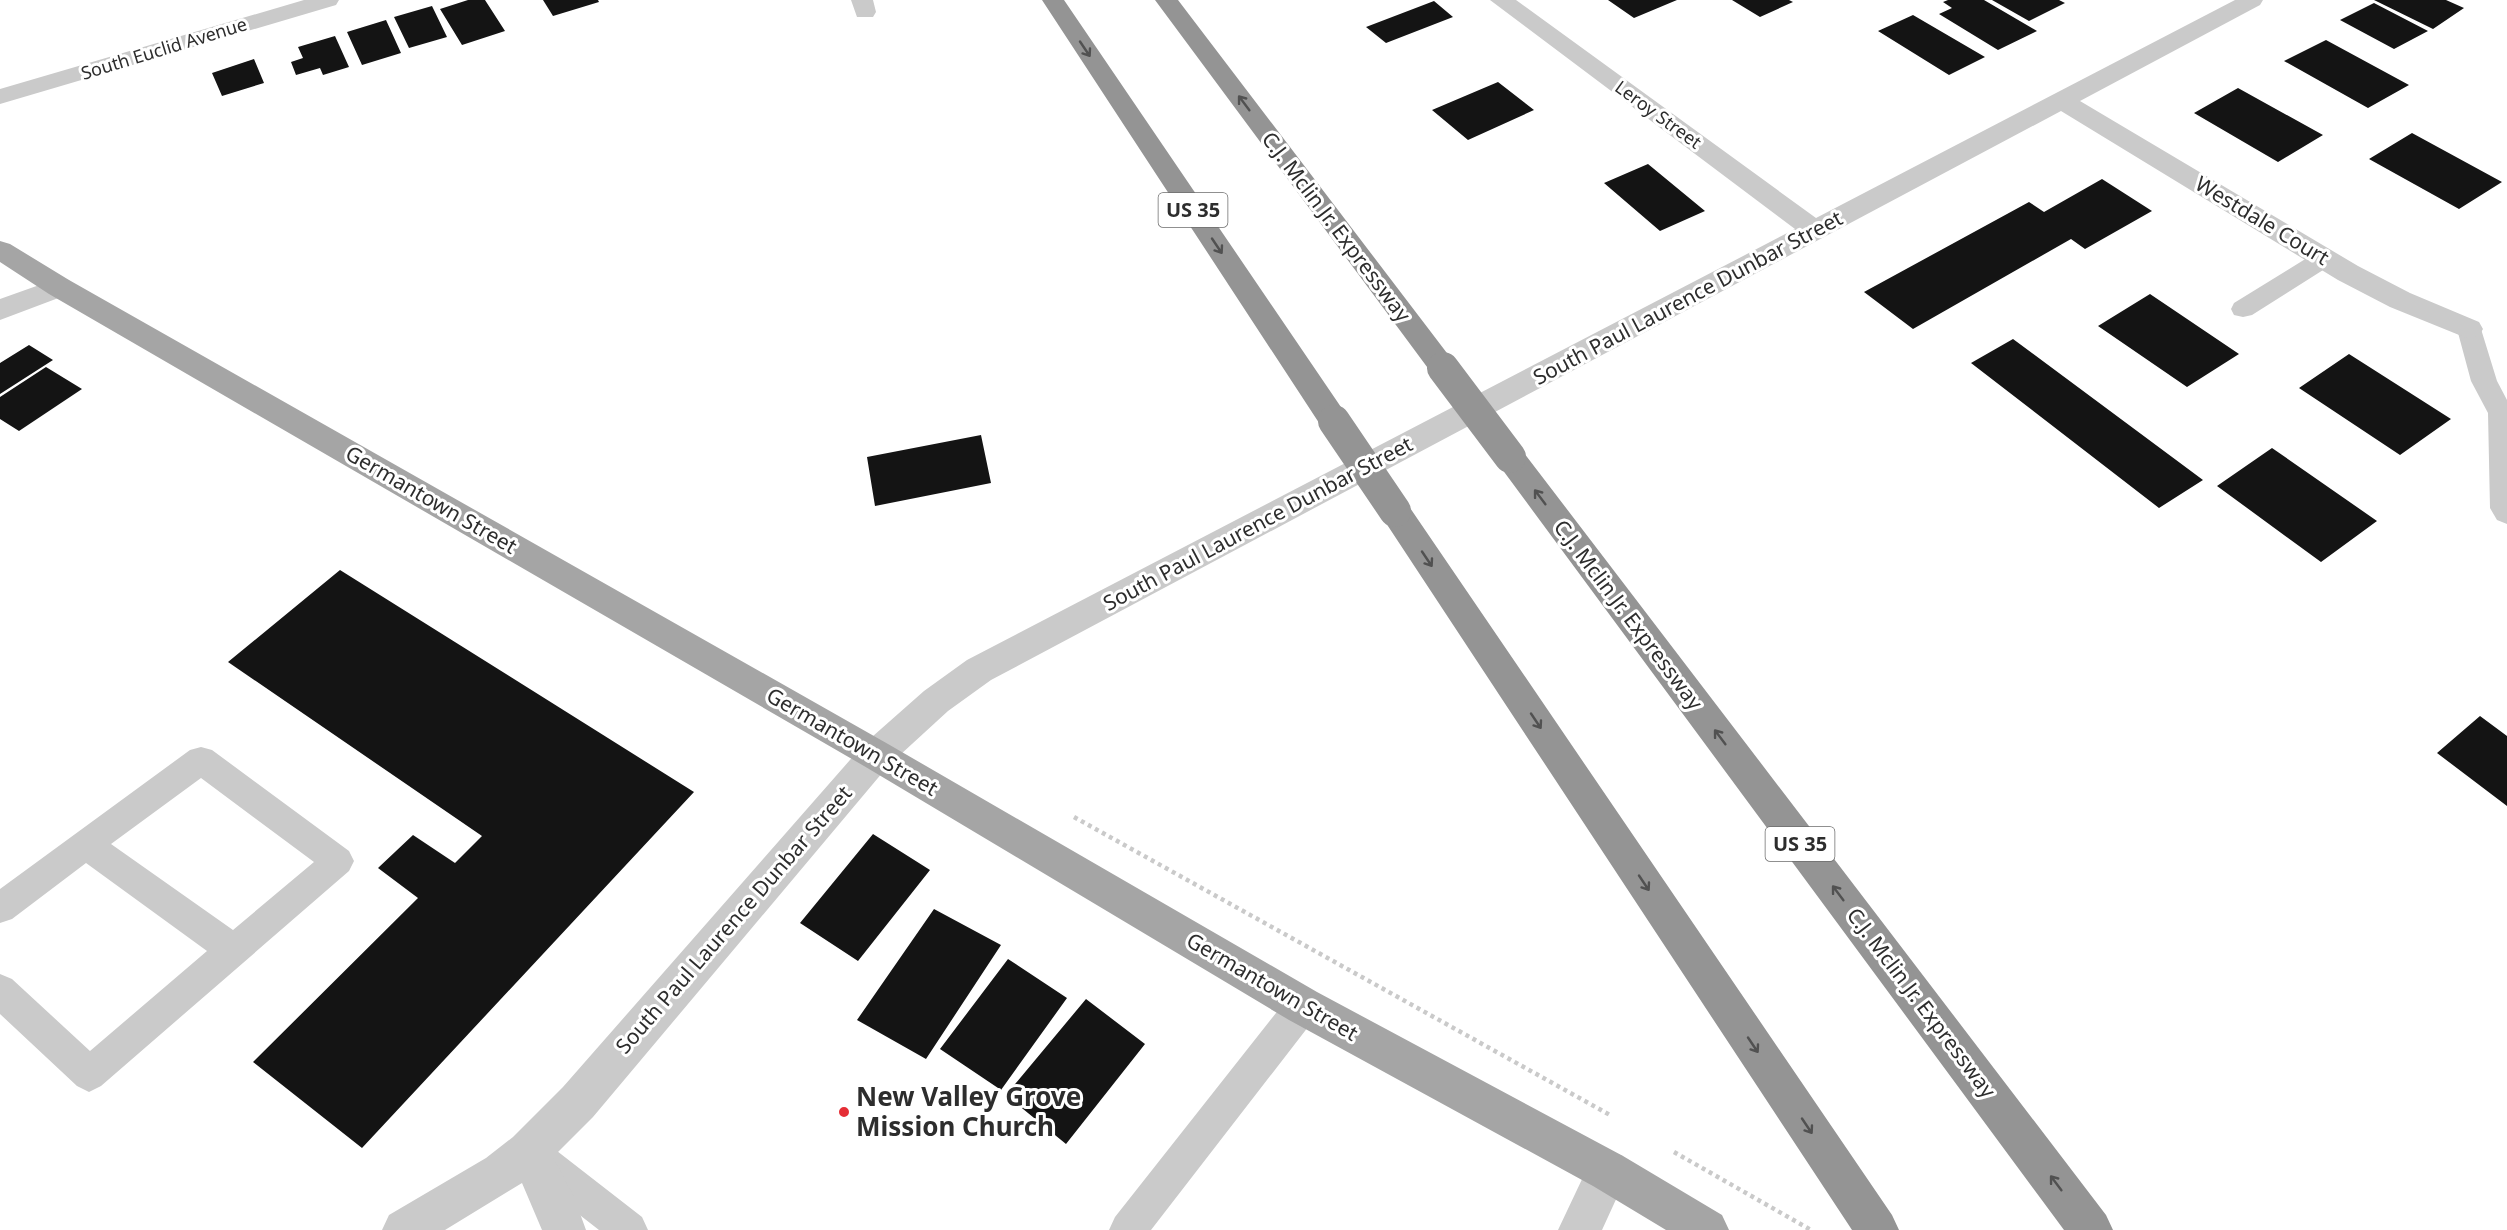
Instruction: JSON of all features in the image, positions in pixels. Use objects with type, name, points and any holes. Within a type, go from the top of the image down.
[{"type":"highway","name":"US 35","points":[[1053,0],[1877,1230]]},
{"type":"highway","name":"C.J. Mclin Jr. Expressway","points":[[1166,0],[2091,1230]]},
{"type":"main road","name":"Germantown Street","points":[[0,250],[59,287],[876,755],[1304,1006],[1608,1171],[1707,1230]]},
{"type":"street","name":"South Euclid Avenue","points":[[0,98],[328,0]]},
{"type":"street","name":"Leroy Street","points":[[1501,0],[1816,231]]},
{"type":"street","name":"South Paul Laurence Dunbar Street","points":[[404,1230],[501,1173],[528,1152],[578,1102],[876,755],[936,701],[979,670],[2252,0]]},
{"type":"street","name":"Westdale Court","points":[[2061,100],[2323,259],[2400,300],[2469,329]]},
{"type":"street","points":[[0,310],[59,287]]},
{"type":"street","points":[[528,1152],[559,1212],[564,1230]]},
{"type":"street","points":[[1580,1230],[1608,1171]]},
{"type":"lane","points":[[2243,309],[2323,259]]},
{"type":"lane","points":[[2469,329],[2484,381],[2501,413],[2503,508],[2507,513]]},
{"type":"lane","points":[[0,908],[88,846],[201,760],[338,861],[89,1074],[0,991]]},
{"type":"lane","points":[[88,846],[233,950]]},
{"type":"lane","points":[[1128,1230],[1304,1006]]},
{"type":"lane","points":[[528,1152],[629,1230]]},
{"type":"building","points":[[468,0],[485,0],[505,31],[462,45],[440,9]]},
{"type":"building","points":[[543,0],[598,0],[599,2],[553,16]]},
{"type":"building","points":[[1608,0],[1677,0],[1634,18]]},
{"type":"building","points":[[1732,0],[1789,0],[1793,2],[1760,17]]},
{"type":"building","points":[[1984,0],[2037,31],[1998,50],[1939,14],[1952,8],[1943,2]]},
{"type":"building","points":[[1992,0],[2059,0],[2065,3],[2029,21]]},
{"type":"building","points":[[2374,0],[2446,0],[2464,8],[2433,29]]},
{"type":"building","points":[[1434,1],[1453,17],[1386,43],[1366,27]]},
{"type":"building","points":[[2374,3],[2428,31],[2394,49],[2340,20]]},
{"type":"building","points":[[432,6],[447,37],[409,48],[394,17]]},
{"type":"building","points":[[1913,15],[1985,57],[1949,75],[1878,31]]},
{"type":"building","points":[[386,20],[401,53],[362,65],[347,32]]},
{"type":"building","points":[[335,36],[349,67],[323,75],[320,68],[296,75],[291,62],[303,58],[298,47]]},
{"type":"building","points":[[2326,40],[2409,85],[2368,108],[2284,61]]},
{"type":"building","points":[[254,59],[264,83],[222,96],[212,73]]},
{"type":"building","points":[[1498,82],[1534,110],[1468,140],[1432,110]]},
{"type":"building","points":[[2238,88],[2323,135],[2278,162],[2194,113]]},
{"type":"building","points":[[2412,133],[2502,182],[2459,209],[2369,159]]},
{"type":"building","points":[[1648,164],[1705,211],[1660,231],[1604,183]]},
{"type":"building","points":[[2102,179],[2152,211],[2085,249],[2071,239],[1913,329],[1864,292],[2029,202],[2044,212]]},
{"type":"building","points":[[2150,294],[2239,354],[2187,387],[2098,326]]},
{"type":"building","points":[[2013,339],[2203,480],[2159,508],[1971,363]]},
{"type":"building","points":[[29,345],[53,360],[0,394],[0,363]]},
{"type":"building","points":[[2349,354],[2451,419],[2400,455],[2299,388]]},
{"type":"building","points":[[46,367],[82,389],[19,431],[0,419],[0,397]]},
{"type":"building","points":[[981,435],[991,483],[875,506],[867,457]]},
{"type":"building","points":[[2272,448],[2377,521],[2321,562],[2217,486]]},
{"type":"building","points":[[340,570],[694,792],[362,1148],[253,1062],[418,898],[378,868],[413,835],[455,863],[482,836],[228,662]]},
{"type":"building","points":[[2480,716],[2507,736],[2507,806],[2437,753]]},
{"type":"building","points":[[873,834],[930,870],[858,961],[800,923]]},
{"type":"building","points":[[934,909],[1001,945],[926,1059],[857,1020]]},
{"type":"building","points":[[1008,959],[1067,998],[1001,1090],[940,1049]]},
{"type":"building","points":[[1086,999],[1145,1044],[1066,1144],[1006,1095]]},
{"type":"place","name":"New Valley Grove Mission Church","points":[[844,1112]]}]
